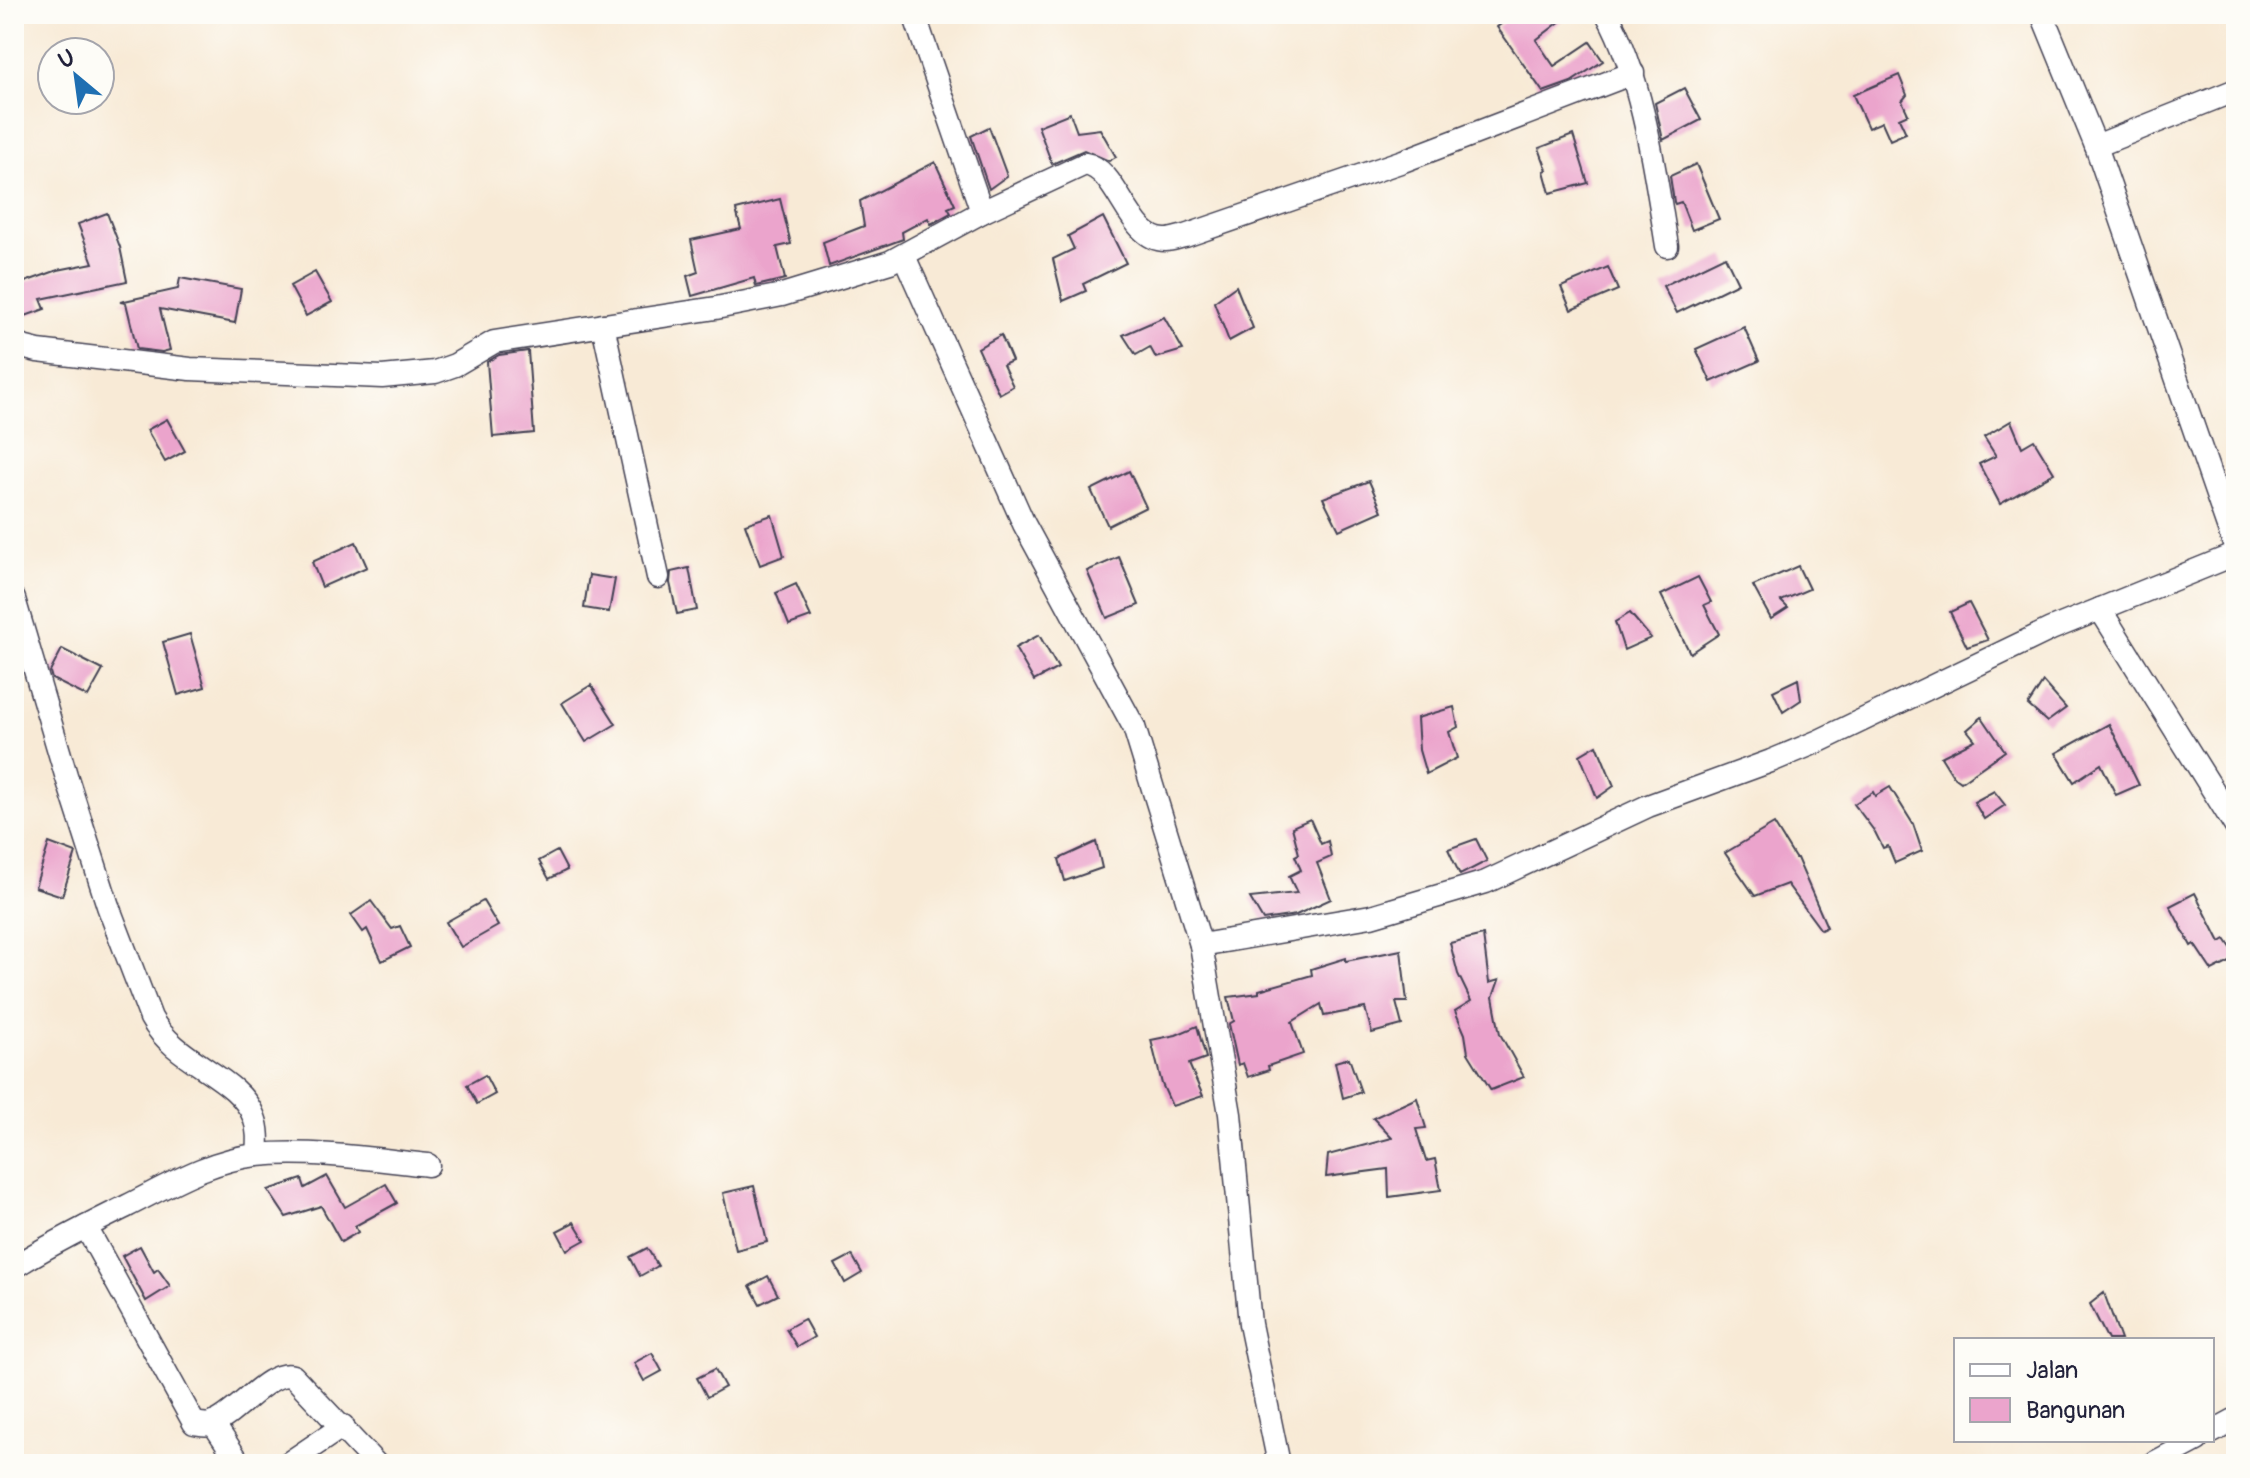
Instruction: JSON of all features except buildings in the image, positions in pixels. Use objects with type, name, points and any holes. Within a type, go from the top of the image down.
[{"type":"street","points":[[914,14],[982,212]]},
{"type":"street","points":[[1607,14],[1622,41],[1633,73],[1667,246]]},
{"type":"street","points":[[1201,945],[1371,916],[1486,882],[1648,806],[1819,741],[2051,629],[2236,552],[2096,146],[2042,14]]},
{"type":"street","points":[[17,346],[62,355],[190,369],[414,376],[446,369],[483,346],[514,337],[716,308],[782,295],[904,256],[982,212],[1085,164],[1100,170],[1149,236],[1167,240],[1403,161],[1633,73]]},
{"type":"street","points":[[2096,146],[2236,90]]},
{"type":"street","points":[[904,256],[1024,524],[1134,727],[1201,945],[1230,1114],[1250,1324],[1279,1464]]},
{"type":"street","points":[[603,325],[658,577]]},
{"type":"street","points":[[14,599],[66,775],[104,891],[151,1018],[159,1034],[171,1046],[230,1086],[246,1102],[258,1132],[257,1155]]},
{"type":"street","points":[[2100,609],[2236,827]]},
{"type":"street","points":[[14,1267],[204,1167],[227,1161],[257,1155],[336,1155],[428,1165]]},
{"type":"street","points":[[86,1227],[194,1423],[213,1423],[274,1379],[288,1374],[343,1426],[376,1464]]},
{"type":"street","points":[[2214,1431],[2236,1419]]},
{"type":"street","points":[[213,1423],[240,1464]]},
{"type":"street","points":[[287,1464],[343,1426]]},
{"type":"street","points":[[2152,1464],[2193,1442]]}]
